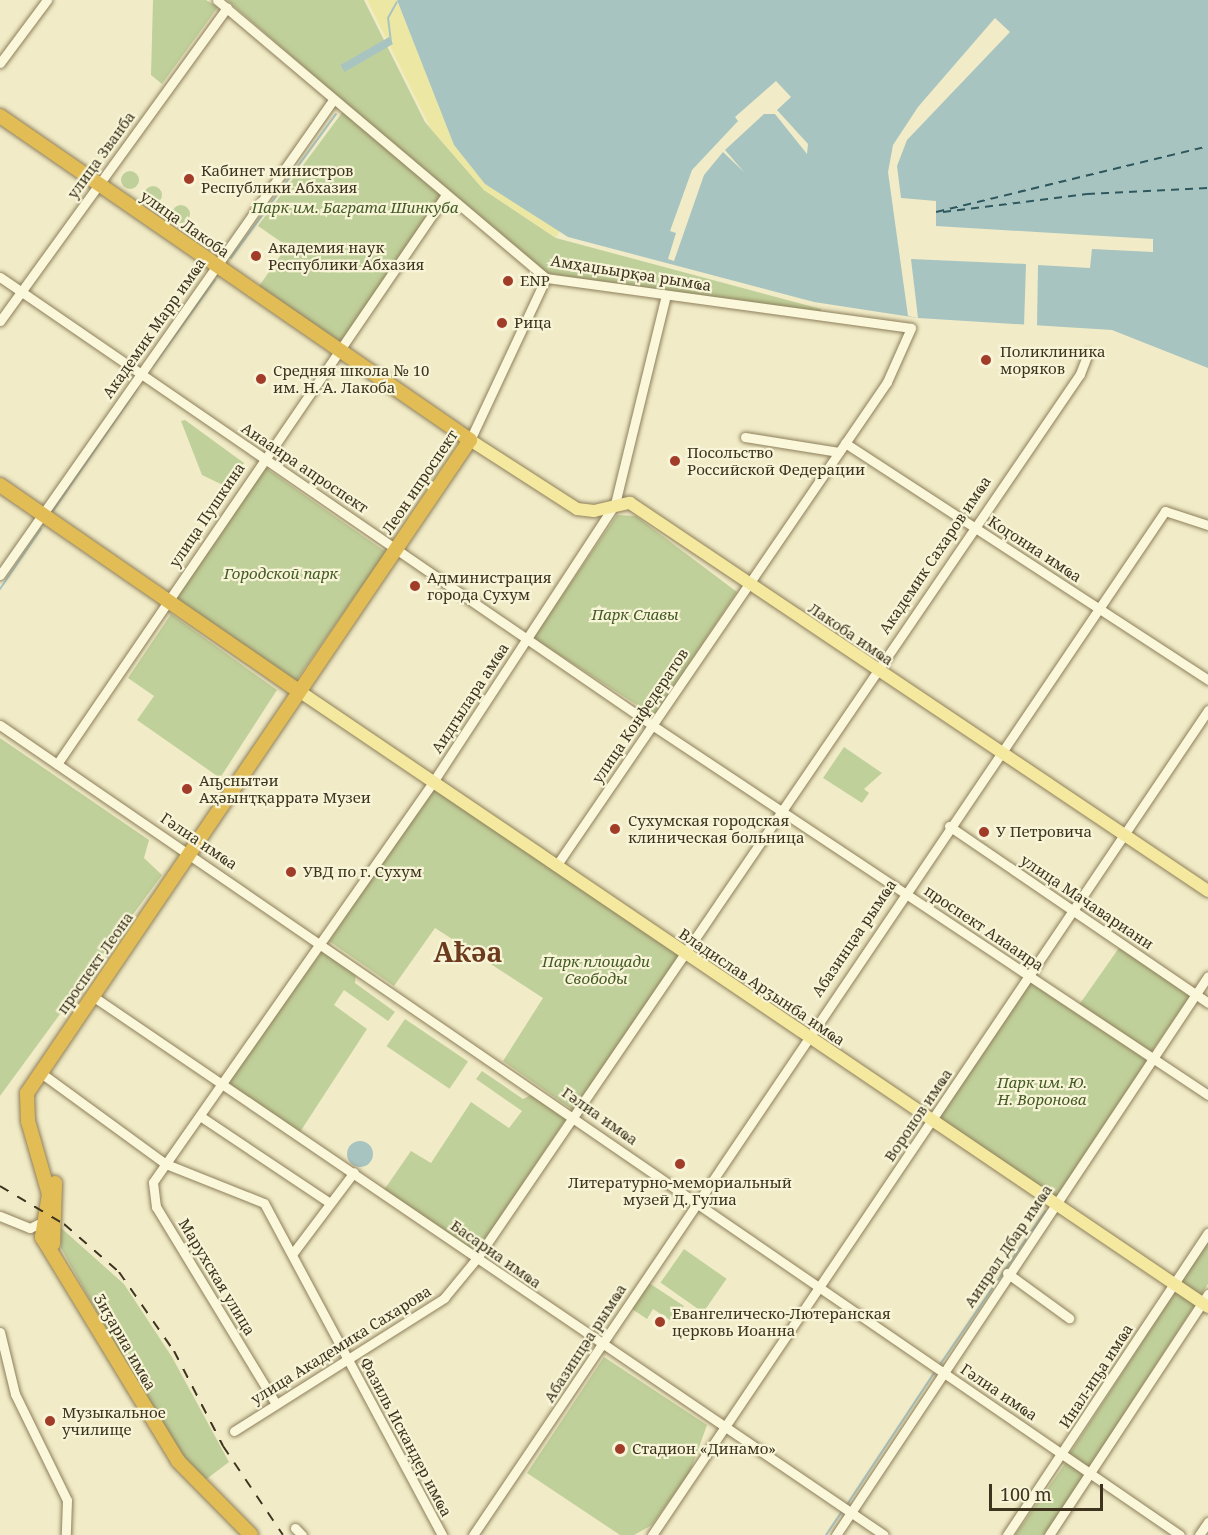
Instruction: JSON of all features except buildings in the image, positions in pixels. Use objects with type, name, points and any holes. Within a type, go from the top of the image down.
[{"type":"highway","name":"улица Лакоба","points":[[0,116],[470,440]]},
{"type":"highway","name":"Леон ипроспект","points":[[299,691],[470,440]]},
{"type":"highway","points":[[0,485],[299,691]]},
{"type":"highway","name":"проспект Леона","points":[[66,1274],[36,1225],[49,1194],[42,1161],[25,1106],[41,1073],[91,995],[191,854],[299,691]]},
{"type":"highway","points":[[42,1161],[57,1190],[53,1243],[66,1274]]},
{"type":"highway","name":"Ӡиӡариа имҩа","points":[[66,1274],[178,1461],[251,1535]]},
{"type":"main road","name":"Лакоба имҩа","points":[[470,440],[577,509],[594,512],[615,504],[630,503],[1208,891]]},
{"type":"main road","name":"Владислав Арӡынба имҩа","points":[[299,691],[1055,1204],[1174,1284],[1206,1302]]},
{"type":"street","points":[[0,63],[47,0]]},
{"type":"street","name":"Амҳаџьырқәа рымҩа","points":[[217,0],[445,196],[546,278],[911,328]]},
{"type":"street","name":"улица Званба","points":[[0,321],[227,7]]},
{"type":"street","name":"Академик Марр имҩа","points":[[0,574],[333,100]]},
{"type":"street","name":"улица Пушкина","points":[[57,764],[338,349],[445,196]]},
{"type":"street","name":"Аиааира апроспект","points":[[0,277],[652,725]]},
{"type":"street","name":"Леон ипроспект","points":[[470,440],[546,278]]},
{"type":"street","name":"Аидгылара амҩа","points":[[200,1116],[433,782],[615,504],[666,295]]},
{"type":"street","name":"улица Конфедератов","points":[[556,866],[887,382],[911,328]]},
{"type":"street","name":"Академик Сахаров имҩа","points":[[686,954],[972,526],[1080,374],[1088,353]]},
{"type":"street","points":[[745,437],[839,452]]},
{"type":"street","name":"Коӷониа имҩа","points":[[846,443],[1208,681]]},
{"type":"street","name":"Абазинцәа рымҩа","points":[[473,1535],[602,1348],[806,1035],[1165,511],[1208,525]]},
{"type":"street","name":"Воронов имҩа","points":[[652,1535],[1208,710]]},
{"type":"street","name":"Гәлиа имҩа","points":[[0,725],[323,942],[1180,1535]]},
{"type":"street","name":"проспект Аиааира","points":[[652,725],[1208,1095]]},
{"type":"street","name":"улица Мачавариани","points":[[949,826],[1208,1003]]},
{"type":"street","name":"улица Академика Сахарова","points":[[234,1431],[444,1298],[477,1258],[686,954]]},
{"type":"street","name":"Аинрал Дбар имҩа","points":[[836,1535],[941,1370],[1208,976]]},
{"type":"street","name":"Басариа имҩа","points":[[91,995],[354,1172],[602,1348],[884,1535]]},
{"type":"street","name":"Фазиль Искандер имҩа","points":[[41,1073],[166,1164],[264,1203],[293,1253],[346,1359],[442,1535]]},
{"type":"street","points":[[200,1116],[330,1203]]},
{"type":"street","name":"Марухская улица","points":[[200,1116],[153,1182],[156,1207],[276,1404]]},
{"type":"street","points":[[293,1253],[354,1172]]},
{"type":"street","points":[[0,1216],[36,1225],[55,1212]]},
{"type":"street","name":"Инал-иҧа имҩа","points":[[1007,1535],[1208,1233]]},
{"type":"street","points":[[1007,1273],[1069,1318]]},
{"type":"street","points":[[1049,1535],[1206,1302]]},
{"type":"street","points":[[0,1332],[15,1394],[66,1500],[66,1535]]},
{"type":"street","points":[[1199,1535],[1208,1522]]},
{"type":"green space","points":[[153,0],[206,0],[218,7],[162,84],[151,75]]},
{"type":"green space","points":[[227,0],[364,0],[425,122],[484,190],[556,238],[821,309],[822,317],[539,272]]},
{"type":"green space","name":"Парк им. Баграта Шинкуба","points":[[344,110],[445,196],[338,349],[255,292],[287,246],[258,226]]},
{"type":"green space","points":[[130,171],[136,174],[139,180],[136,186],[130,189],[124,186],[121,180],[124,174]]},
{"type":"green space","points":[[153,186],[159,189],[162,195],[159,201],[153,204],[147,201],[144,195],[147,189]]},
{"type":"green space","points":[[177,205],[185,205],[190,210],[188,221],[177,223],[172,218],[172,210]]},
{"type":"green space","points":[[185,420],[244,463],[227,487],[202,475],[181,421]]},
{"type":"green space","name":"Городской парк","points":[[263,466],[386,552],[295,682],[172,596]]},
{"type":"green space","name":"Парк Славы","points":[[617,515],[636,516],[737,592],[654,716],[533,638]]},
{"type":"green space","points":[[171,614],[277,690],[220,778],[137,720],[154,696],[128,678]]},
{"type":"green space","points":[[0,738],[149,840],[144,858],[162,875],[0,1096]]},
{"type":"green space","points":[[844,747],[882,773],[864,789],[869,793],[862,803],[823,778]]},
{"type":"green space","name":"Парк площади Свободы","points":[[434,786],[683,953],[573,1110],[503,1061],[543,998],[435,928],[394,986],[329,941]]},
{"type":"green space","points":[[1121,945],[1191,994],[1150,1054],[1079,1005]]},
{"type":"green space","points":[[323,950],[356,972],[355,983],[395,1012],[388,1021],[344,990],[334,1005],[367,1029],[300,1132],[226,1083]]},
{"type":"green space","name":"Парк им. Ю. Н. Воронова","points":[[1029,976],[1153,1059],[1055,1204],[932,1120]]},
{"type":"green space","points":[[405,1019],[468,1061],[450,1089],[387,1046]]},
{"type":"green space","points":[[482,1071],[523,1099],[535,1093],[568,1116],[476,1253],[384,1190],[411,1151],[431,1163],[471,1102],[509,1128],[522,1111],[476,1079]]},
{"type":"green space","points":[[60,1227],[124,1284],[172,1357],[229,1462],[204,1481],[171,1440],[94,1307],[61,1248]]},
{"type":"green space","points":[[1208,1238],[1208,1284],[1200,1296],[1178,1281]]},
{"type":"green space","points":[[684,1249],[727,1279],[703,1312],[660,1283]]},
{"type":"green space","points":[[649,1283],[684,1306],[673,1322],[653,1309],[647,1319],[632,1309]]},
{"type":"green space","points":[[1176,1290],[1196,1303],[1089,1467],[1069,1454]]},
{"type":"green space","name":"Cтадион «Динамо»","points":[[604,1357],[707,1425],[690,1472],[652,1525],[634,1535],[620,1535],[527,1473]]},
{"type":"green space","points":[[1067,1461],[1087,1474],[1044,1535],[1015,1535]]},
{"type":"sand","points":[[367,0],[397,0],[454,145],[495,189],[560,231],[556,238],[484,190],[431,129]]},
{"type":"water","points":[[397,0],[1208,0],[1208,368],[1112,330],[918,318],[814,302],[568,237],[485,184],[454,145]]},
{"type":"water","points":[[389,37],[393,44],[345,72],[341,65]]},
{"type":"water","points":[[360,1141],[369,1145],[373,1154],[369,1163],[360,1167],[351,1163],[347,1154],[351,1145]]},
{"type":"pier","points":[[995,18],[1010,32],[907,140],[897,166],[901,198],[936,201],[936,226],[1153,239],[1153,252],[1092,249],[1090,268],[1038,265],[1037,326],[1024,326],[1026,264],[911,259],[918,318],[908,316],[888,172],[893,145],[918,107]]},
{"type":"pier","points":[[776,81],[791,97],[777,110],[808,144],[807,154],[775,114],[764,114],[725,150],[744,172],[723,152],[704,175],[674,261],[668,259],[676,233],[670,231],[692,170],[738,121],[735,117]]},
{"type":"waterway","points":[[391,42],[388,18],[397,2]]},
{"type":"waterway","points":[[231,258],[336,114]]},
{"type":"waterway","points":[[153,366],[215,280]]},
{"type":"waterway","points":[[53,511],[137,389]]},
{"type":"waterway","points":[[0,589],[41,529]]},
{"type":"waterway","points":[[939,1366],[1045,1211]]},
{"type":"waterway","points":[[846,1506],[936,1370]]},
{"type":"waterway","points":[[826,1535],[843,1510]]},
{"type":"ferry route","points":[[936,212],[1208,146]]},
{"type":"ferry route","points":[[943,212],[1087,194],[1208,188]]},
{"type":"railway","points":[[0,1186],[64,1224],[119,1272],[174,1351],[223,1446],[283,1535]]},
{"type":"place","name":"Кабинет министров Республики Абхазия","points":[[189,179]]},
{"type":"place","name":"Академия наук Республики Абхазия","points":[[256,256]]},
{"type":"place","name":"ENP","points":[[508,281]]},
{"type":"place","name":"Рица","points":[[502,323]]},
{"type":"place","name":"Поликлиника моряков","points":[[986,360]]},
{"type":"place","name":"Средняя школа № 10 им. Н. А. Лакоба","points":[[261,379]]},
{"type":"place","name":"Посольство Российской Федерации","points":[[675,461]]},
{"type":"place","name":"Администрация города Сухум","points":[[415,586]]},
{"type":"place","name":"Аҧснытәи Аҳәынҭқарратә Музеи","points":[[187,789]]},
{"type":"place","name":"Сухумская городская клиническая больница","points":[[615,829]]},
{"type":"place","name":"У Петровича","points":[[984,832]]},
{"type":"place","name":"УВД по г. Сухум","points":[[291,872]]},
{"type":"place","name":"Литературно-мемориальный музей Д. Гулиа","points":[[680,1164]]},
{"type":"place","name":"Евангелическо-Лютеранская церковь Иоанна","points":[[660,1322]]},
{"type":"place","name":"Музыкальное училище","points":[[50,1421]]},
{"type":"place","name":"Cтадион «Динамо»","points":[[620,1449]]},
{"type":"district","name":"Аҟəа","points":[[468,952]]}]
